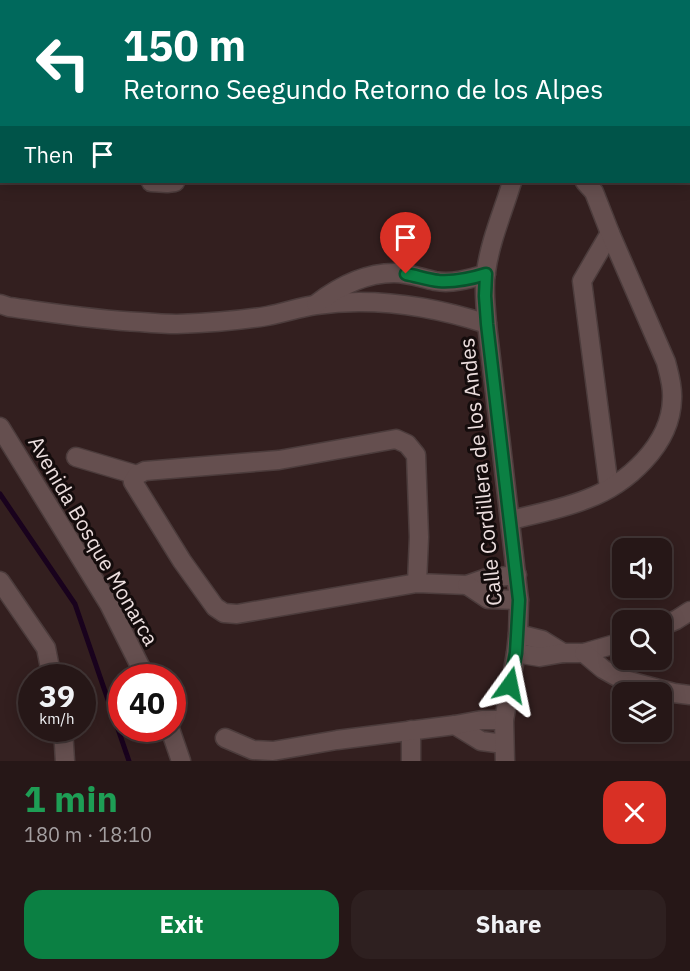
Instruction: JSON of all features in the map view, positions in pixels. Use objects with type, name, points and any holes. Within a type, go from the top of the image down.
[{"type":"street","name":"Calle Cordillera de los Andes","points":[[505,752],[504,720],[516,653],[519,600],[485,296],[486,274],[493,239],[512,183]]},
{"type":"street","points":[[510,520],[571,505],[589,499],[609,488],[638,467],[654,450],[666,427],[670,412],[672,398],[666,362],[594,192],[586,183]]},
{"type":"street","points":[[609,488],[582,281],[610,233]]},
{"type":"street","points":[[315,305],[343,286],[370,276],[393,273],[419,276],[436,281],[464,281],[486,274]]},
{"type":"street","points":[[434,309],[436,281]]},
{"type":"street","points":[[0,304],[102,320],[174,324],[224,321],[315,305],[375,302],[434,309],[487,324]]},
{"type":"street","name":"Avenida Bosque Monarca","points":[[0,427],[109,604],[140,664]]},
{"type":"street","points":[[417,583],[419,537],[416,455],[406,444],[396,439],[279,460],[146,471],[137,475],[133,482],[176,551],[215,607],[224,613],[237,614],[417,583],[467,585],[487,578],[517,576]]},
{"type":"street","points":[[76,458],[137,475]]},
{"type":"street","points":[[508,501],[571,505]]},
{"type":"street","points":[[0,581],[46,648],[49,664]]},
{"type":"street","points":[[467,585],[488,598],[519,600]]},
{"type":"street","points":[[672,622],[690,611]]},
{"type":"street","points":[[518,634],[542,640],[563,653]]},
{"type":"street","points":[[516,653],[540,657],[563,653],[584,653],[612,645]]},
{"type":"street","points":[[584,653],[603,669],[621,679],[674,693],[690,694]]},
{"type":"street","points":[[225,738],[274,756],[336,740],[455,726],[482,720],[504,720]]},
{"type":"street","points":[[455,726],[505,752]]},
{"type":"street","points":[[411,730],[411,761]]},
{"type":"street","points":[[64,742],[65,761]]},
{"type":"street","points":[[174,742],[181,761]]},
{"type":"waterway","points":[[0,494],[75,604],[129,761]]},
{"type":"route","points":[[406,274],[436,281],[464,281],[486,274],[487,324],[519,600],[516,653],[510,685]]}]
